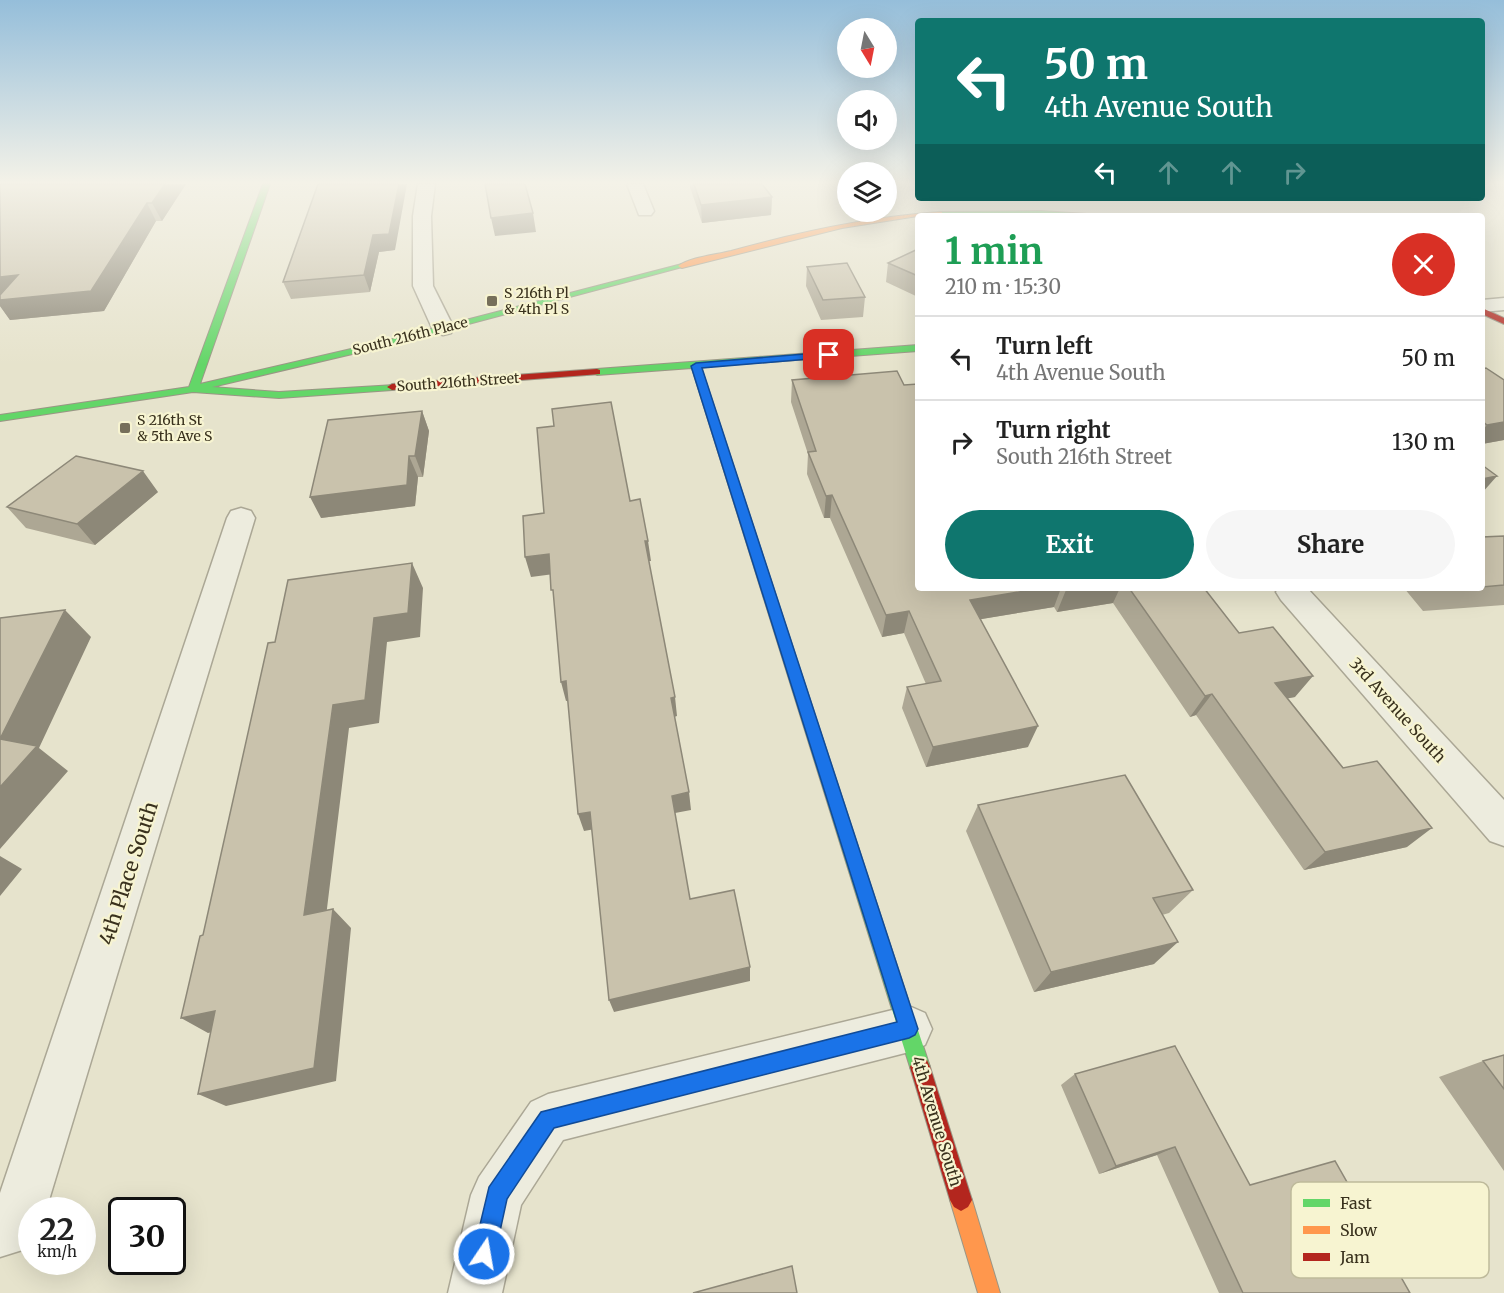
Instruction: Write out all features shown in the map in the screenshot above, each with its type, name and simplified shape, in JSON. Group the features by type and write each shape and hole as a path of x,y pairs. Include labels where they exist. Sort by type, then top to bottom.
{"street":[{"path":"193,389 245,244"},
{"path":"422,244 423,286 443,328"},
{"name":"South 216th Place","path":"193,389 443,328 764,244"},
{"path":"1485,306 1504,304"},
{"path":"1485,312 1504,321"},
{"name":"South 216th Street","path":"0,418 193,389 279,395 915,348"},
{"name":"4th Avenue South","path":"696,366 909,1029 989,1293"},
{"name":"4th Place South","path":"8,1229 241,518"},
{"name":"3rd Avenue South","path":"1292,592 1504,828"},
{"path":"475,1293 497,1195 548,1119 909,1029"}],"building":[{"path":"0,244 121,244 91,291 0,300 0,295 18,275 0,277"},
{"path":"296,244 371,244 364,275 283,282"},
{"path":"915,250 915,275 888,263"},
{"path":"847,263 865,297 823,300 807,267"},
{"path":"1485,368 1504,380 1504,422 1485,423"},
{"path":"897,371 904,385 915,384 915,591 1025,591 970,600 1038,726 933,747 907,687 941,681 909,611 886,615 832,495 826,496 808,452 816,451 792,380"},
{"path":"611,402 630,501 640,499 648,541 645,541 675,697 671,698 689,792 672,796 690,899 734,890 750,967 609,1000 590,812 578,814 566,681 561,682 549,554 525,557 523,516 544,513 537,428 554,426 552,409"},
{"path":"422,411 415,456 409,456 407,485 310,497 328,420"},
{"path":"76,456 143,471 77,524 7,507"},
{"path":"1485,467 1497,476 1485,478"},
{"path":"1504,536 1504,585 1485,587 1485,537"},
{"path":"412,563 408,613 374,618 365,700 333,705 304,915 333,909 314,1068 198,1094 215,1011 181,1018 200,936 203,935 268,643 275,642 288,580"},
{"path":"1131,591 1206,591 1239,633 1273,627 1313,676 1275,683 1343,768 1377,761 1432,828 1325,852 1212,694 1205,696"},
{"path":"65,610 0,739 0,618"},
{"path":"0,739 37,746 0,787"},
{"path":"1125,775 1193,890 1153,898 1178,942 1051,972 978,805"},
{"path":"1175,1046 1250,1185 1335,1161 1347,1182 1291,1182 1291,1278 1401,1278 1410,1293 1243,1293 1175,1147 1116,1166 1075,1074"},
{"path":"1504,1055 1504,1089 1483,1061"},
{"path":"792,1266 797,1293 693,1293"}],"traffic: fast":[{"path":"245,244 193,389 279,395 392,387"},
{"path":"0,418 193,389 379,345 682,266"},
{"path":"597,372 915,348"},
{"path":"696,366 920,1067"}],"traffic: slow":[{"path":"682,266 764,244"},
{"path":"961,1200 989,1293"}],"traffic: jam":[{"path":"1485,312 1504,321"},
{"path":"392,387 597,372"},
{"path":"920,1067 961,1200"}],"place":[{"name":"S 216th Pl & 4th Pl S","path":"492,301"},
{"name":"S 216th St & 5th Ave S","path":"125,428"}],"route":[{"path":"484,1254 497,1195 548,1119 909,1029 696,366 829,355"}]}
